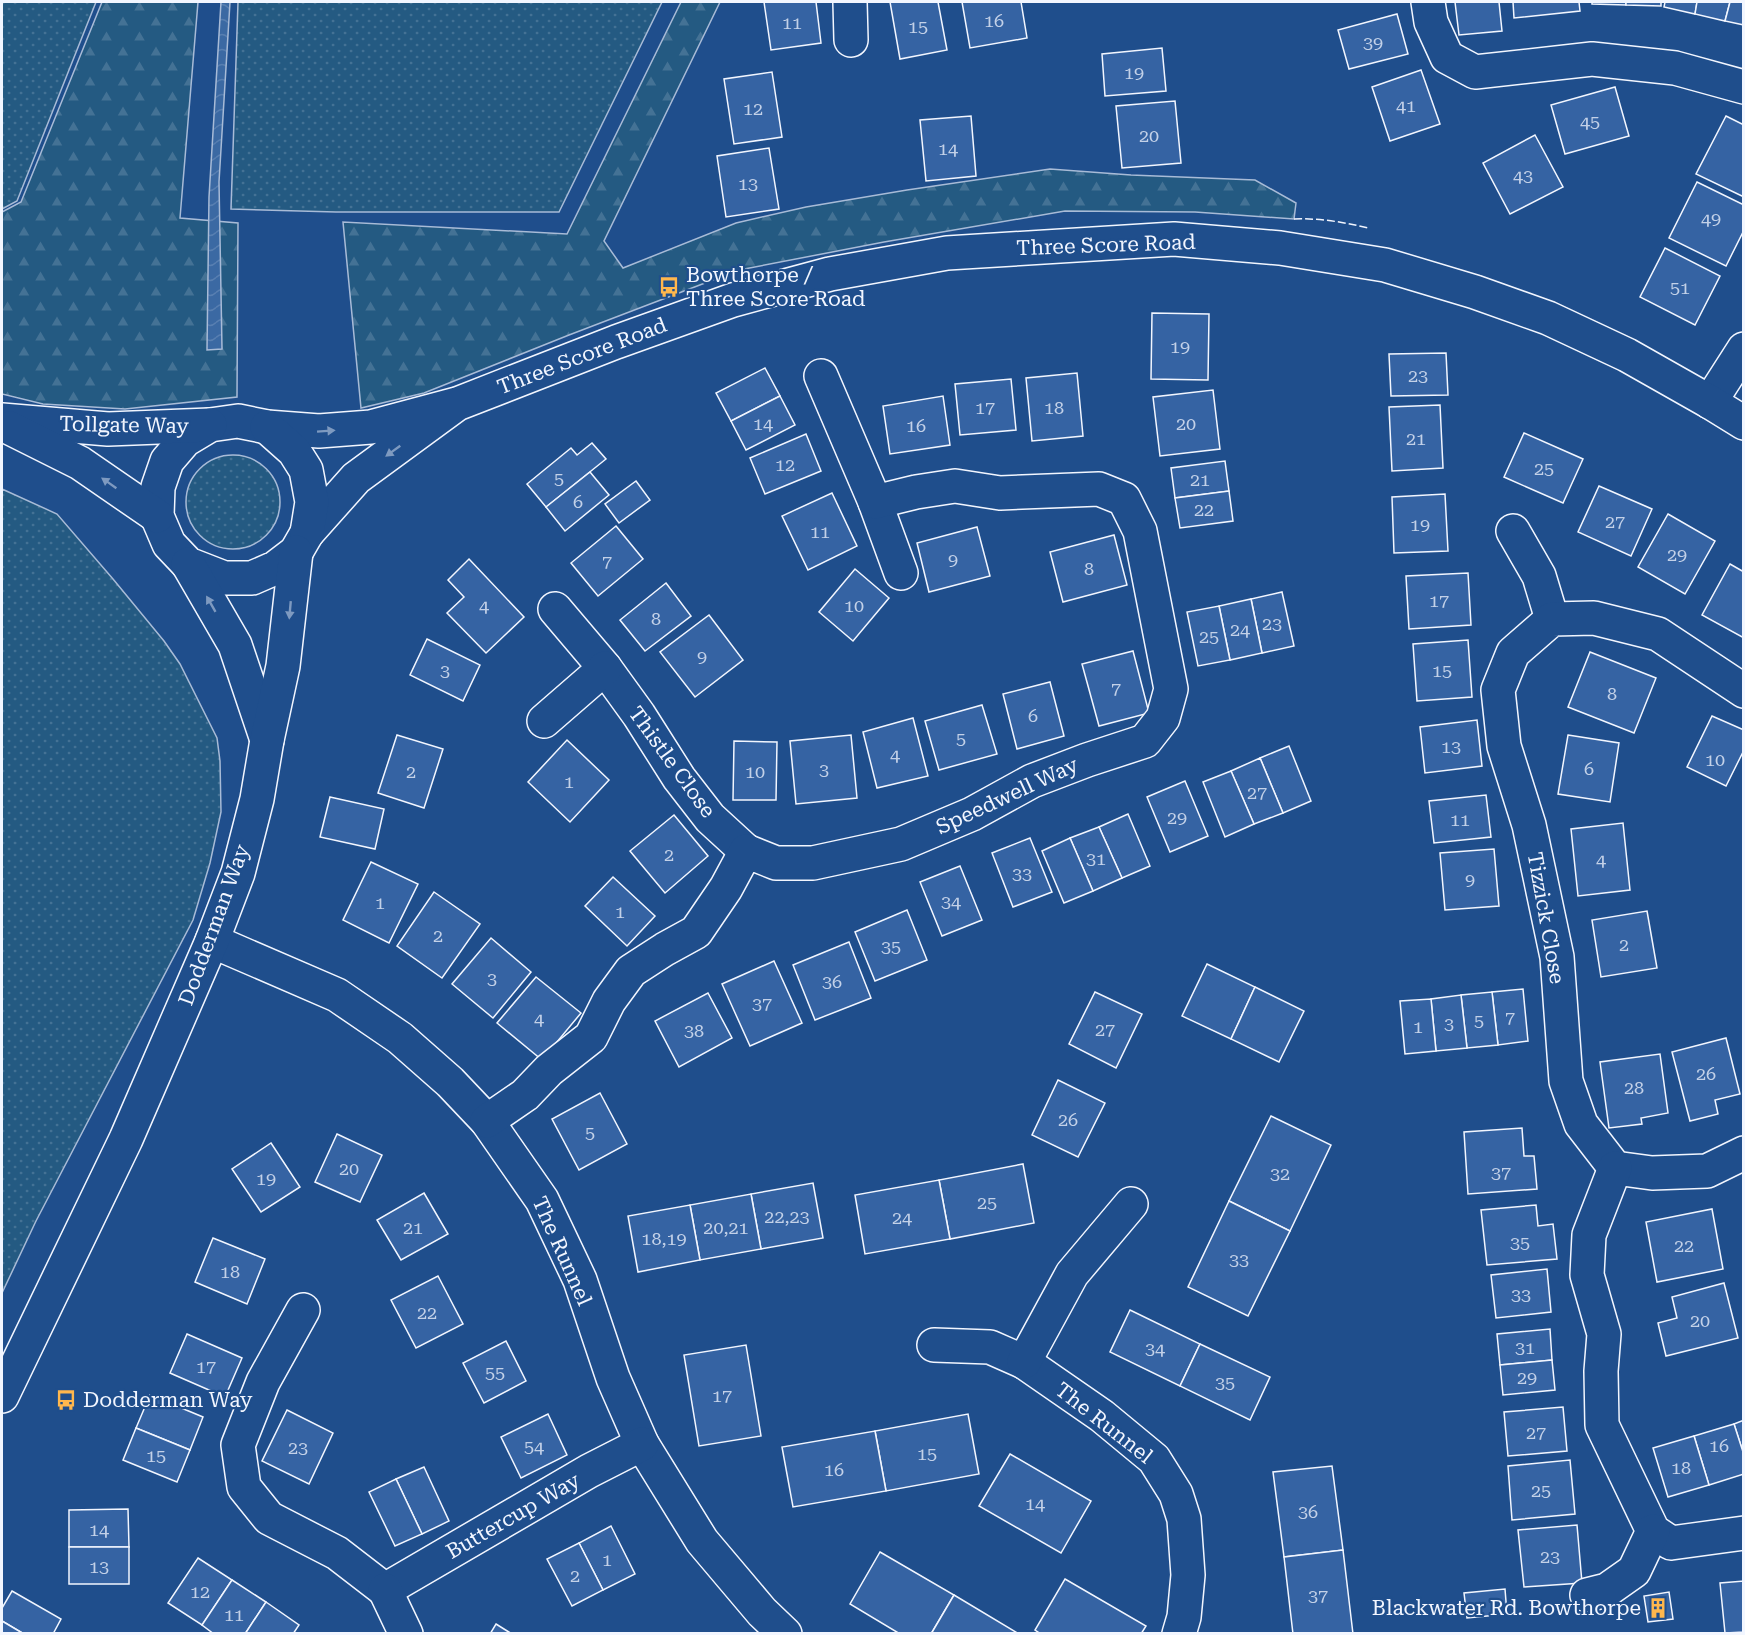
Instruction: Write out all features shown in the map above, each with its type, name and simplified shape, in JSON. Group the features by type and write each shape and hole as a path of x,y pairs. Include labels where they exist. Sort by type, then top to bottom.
{"street":[{"path":"850,2 851,40"},
{"path":"1428,2 1431,22 1447,57 1475,72 1592,59 1675,68 1743,87"},
{"name":"Three Score Road","path":"457,404 356,478 301,543 275,568 252,578 224,578 188,564 169,544 158,516 158,487 167,461 185,440 210,425 238,421 267,428 319,432 371,427 457,404 616,342 733,300 830,274 947,253 1174,238 1280,248 1385,265 1475,292 1548,318 1617,350 1743,423"},
{"path":"1710,402 1743,349"},
{"path":"821,376 875,502 901,573"},
{"name":"Tollgate Way","path":"2,422 108,429 210,425"},
{"name":"Tollgate Way","path":"2,422 80,463 158,516"},
{"name":"Three Score Road","path":"267,428 294,451 306,470 312,502 301,543"},
{"name":"Speedwell Way","path":"746,851 776,863 813,863 901,844 972,814 1032,781 1145,741 1163,718 1171,689 1140,531 1124,499 1099,489 1000,493 955,486 875,502"},
{"path":"1513,531 1539,576 1552,619 1594,618 1658,634 1743,692"},
{"name":"Dodderman Way","path":"2,1396 126,1139 212,940 238,873 257,799 283,666 301,543"},
{"name":"Dodderman Way","path":"188,564 235,645 267,740"},
{"name":"Thistle Close","path":"555,609 605,668 639,715 679,778 711,818 746,851"},
{"name":"Tizzick Close","path":"1552,619 1513,652 1498,690 1504,746 1529,825 1557,957 1566,1081 1581,1124 1615,1168"},
{"path":"544,721 605,668"},
{"path":"487,1121 525,1095 549,1070 591,1037 609,1001 631,971 664,949 696,932 726,888 746,851"},
{"name":"The Runnel","path":"212,940 337,995 400,1038 450,1082 487,1121 542,1200 580,1280 613,1378 642,1444 702,1541 762,1612 784,1634"},
{"path":"1743,1154 1707,1171 1652,1173 1615,1168 1589,1234 1587,1275 1604,1334 1601,1371 1602,1425 1653,1531 1671,1543 1743,1533"},
{"path":"1024,1362 1072,1274 1131,1204"},
{"path":"303,1310 263,1382 238,1444 244,1487 269,1518 337,1553 385,1590 406,1634"},
{"name":"The Runnel","path":"934,1345 990,1347 1024,1362 1102,1416 1154,1459 1176,1494 1184,1520 1188,1575 1184,1617 1179,1634"},
{"name":"Buttercup Way","path":"385,1590 579,1477 642,1444"},
{"path":"1587,1595 1607,1590 1634,1571 1653,1531"}],"green space":[{"path":"2,2 96,2 17,201 2,209"},
{"path":"102,2 198,2 180,218 238,223 237,397 125,409 43,404 2,394 2,212 21,202"},
{"path":"238,2 662,2 559,212 336,212 231,209"},
{"path":"681,2 720,2 604,241 623,268 736,223 806,207 1050,169 1255,180 1296,203 1294,219 1195,212 1065,211 739,270 424,393 361,408 343,222 567,234"},
{"path":"233,455 251,459 266,469 276,484 280,502 276,520 266,535 251,545 233,549 215,545 200,535 190,520 186,502 190,484 200,469 215,459"},
{"path":"2,489 57,514 164,641 180,664 217,738 221,812 210,863 193,920 36,1221 2,1293"}],"water":[{"path":"221,2 230,2 219,182 222,349 207,350 209,197"}],"building":[{"path":"764,2 816,2 821,43 771,50"},
{"path":"890,2 938,2 947,50 900,59"},
{"path":"962,2 1021,2 1027,38 970,48"},
{"path":"1455,2 1499,2 1502,31 1459,35"},
{"path":"1513,2 1579,2 1580,11 1514,18"},
{"path":"1592,2 1626,2 1626,5 1592,4"},
{"path":"1626,2 1661,2 1661,6 1626,5"},
{"path":"1665,2 1697,2 1695,14 1664,7"},
{"path":"1697,2 1730,2 1725,21 1695,14"},
{"path":"1730,2 1744,2 1744,25 1725,21"},
{"path":"1397,14 1408,54 1349,69 1338,30"},
{"path":"1162,48 1166,91 1105,96 1102,54"},
{"path":"1421,70 1440,124 1390,141 1372,87"},
{"path":"772,72 782,137 734,144 724,79"},
{"path":"1615,87 1629,136 1565,154 1551,105"},
{"path":"1175,101 1181,163 1122,168 1116,106"},
{"path":"971,116 976,176 926,181 920,120"},
{"path":"1726,116 1744,125 1744,197 1696,174"},
{"path":"1535,135 1563,187 1510,214 1483,163"},
{"path":"769,148 779,209 726,217 717,156"},
{"path":"1697,182 1744,205 1744,230 1726,266 1669,238"},
{"path":"1665,248 1720,276 1695,325 1640,297"},
{"path":"1152,313 1209,314 1208,380 1151,379"},
{"path":"1446,353 1448,395 1391,396 1389,354"},
{"path":"765,368 780,396 731,421 716,393"},
{"path":"1077,373 1083,436 1032,441 1026,378"},
{"path":"1011,379 1016,430 960,435 955,384"},
{"path":"1213,390 1220,449 1160,456 1153,397"},
{"path":"780,396 795,425 746,450 731,421"},
{"path":"943,396 950,445 890,454 883,406"},
{"path":"1440,405 1443,468 1392,471 1389,407"},
{"path":"1524,433 1583,459 1563,503 1504,477"},
{"path":"806,434 821,471 765,494 750,458"},
{"path":"592,443 606,459 546,507 527,484 571,448 577,455"},
{"path":"1225,461 1229,491 1175,498 1171,468"},
{"path":"590,472 609,495 565,531 546,507"},
{"path":"636,481 650,500 619,523 605,504"},
{"path":"1599,486 1652,509 1631,556 1578,532"},
{"path":"1229,491 1233,521 1180,528 1175,498"},
{"path":"832,493 857,546 808,570 782,516"},
{"path":"1445,494 1448,551 1394,553 1392,497"},
{"path":"1668,514 1715,541 1685,594 1638,567"},
{"path":"616,526 643,559 598,596 571,563"},
{"path":"977,527 990,576 929,592 917,543"},
{"path":"1114,535 1127,585 1063,602 1050,552"},
{"path":"469,559 524,617 486,653 447,613 464,597 448,580"},
{"path":"1730,564 1744,572 1744,638 1702,615"},
{"path":"855,569 889,598 853,641 819,612"},
{"path":"1468,573 1471,625 1409,629 1406,576"},
{"path":"666,583 691,616 645,651 620,620"},
{"path":"1282,592 1294,646 1262,653 1251,599"},
{"path":"1251,599 1262,653 1230,660 1219,606"},
{"path":"1219,606 1230,660 1198,666 1187,612"},
{"path":"709,615 743,660 695,697 660,652"},
{"path":"427,639 480,665 463,701 410,675"},
{"path":"1468,640 1472,697 1417,701 1413,644"},
{"path":"1133,651 1149,713 1099,726 1082,664"},
{"path":"1590,652 1656,678 1634,733 1568,707"},
{"path":"1050,682 1064,736 1017,749 1003,694"},
{"path":"982,705 997,754 939,770 925,721"},
{"path":"1712,716 1744,730 1744,750 1726,786 1687,767"},
{"path":"913,718 928,776 877,788 863,732"},
{"path":"1477,720 1482,766 1425,773 1420,727"},
{"path":"397,735 443,749 424,808 378,793"},
{"path":"851,735 857,798 796,804 790,741"},
{"path":"1568,735 1619,743 1610,802 1558,794"},
{"path":"567,740 609,780 570,822 528,782"},
{"path":"734,741 777,742 776,800 733,800"},
{"path":"1289,746 1311,801 1283,813 1260,758"},
{"path":"1260,758 1283,813 1254,824 1231,771"},
{"path":"1231,771 1254,824 1225,837 1203,782"},
{"path":"1185,781 1208,836 1170,852 1147,797"},
{"path":"1486,795 1491,837 1434,843 1429,801"},
{"path":"330,797 384,809 375,849 320,837"},
{"path":"1128,814 1150,866 1122,878 1099,827"},
{"path":"674,815 708,856 665,893 630,851"},
{"path":"1623,823 1630,890 1578,896 1571,829"},
{"path":"1099,827 1122,878 1093,891 1070,838"},
{"path":"1030,838 1052,892 1013,907 992,853"},
{"path":"1070,838 1093,891 1064,903 1042,851"},
{"path":"1494,849 1499,906 1445,910 1440,853"},
{"path":"371,862 418,884 389,943 343,920"},
{"path":"960,866 982,920 942,936 920,882"},
{"path":"613,877 655,916 627,946 585,906"},
{"path":"434,892 480,924 442,978 397,946"},
{"path":"907,910 927,960 875,981 855,932"},
{"path":"1647,911 1657,968 1601,977 1592,920"},
{"path":"491,938 531,972 493,1018 452,984"},
{"path":"849,942 871,998 815,1020 793,965"},
{"path":"774,961 802,1023 750,1046 722,984"},
{"path":"1207,964 1255,987 1231,1039 1182,1016"},
{"path":"536,977 581,1013 542,1060 497,1023"},
{"path":"1255,987 1304,1011 1279,1062 1231,1039"},
{"path":"1523,989 1528,1041 1498,1045 1492,992"},
{"path":"1095,992 1142,1014 1116,1068 1069,1044"},
{"path":"1492,992 1498,1045 1467,1048 1461,995"},
{"path":"708,993 732,1038 679,1067 655,1021"},
{"path":"1461,995 1467,1048 1436,1051 1431,999"},
{"path":"1431,999 1436,1051 1405,1054 1400,1001"},
{"path":"1726,1038 1740,1094 1715,1100 1718,1114 1690,1121 1672,1052"},
{"path":"1660,1054 1668,1113 1641,1118 1642,1124 1609,1128 1600,1062"},
{"path":"1058,1080 1105,1103 1078,1157 1032,1135"},
{"path":"600,1093 627,1144 579,1170 552,1119"},
{"path":"1271,1116 1331,1145 1290,1231 1229,1201"},
{"path":"1522,1128 1524,1156 1534,1156 1537,1189 1468,1194 1464,1132"},
{"path":"337,1134 382,1155 360,1202 315,1182"},
{"path":"271,1143 300,1187 261,1212 232,1169"},
{"path":"1023,1164 1034,1223 950,1239 939,1180"},
{"path":"939,1180 950,1239 865,1254 855,1195"},
{"path":"813,1183 823,1238 761,1249 751,1194"},
{"path":"424,1193 448,1234 401,1260 377,1220"},
{"path":"751,1194 761,1249 700,1260 690,1205"},
{"path":"1229,1201 1290,1231 1248,1316 1188,1287"},
{"path":"690,1205 700,1260 638,1272 628,1216"},
{"path":"1536,1205 1538,1226 1553,1224 1557,1259 1487,1265 1481,1210"},
{"path":"1712,1209 1723,1269 1657,1282 1646,1222"},
{"path":"213,1238 265,1259 247,1304 195,1282"},
{"path":"1547,1269 1551,1312 1496,1318 1491,1275"},
{"path":"438,1276 463,1324 416,1348 391,1300"},
{"path":"1724,1283 1738,1338 1666,1356 1658,1323 1677,1318 1672,1297"},
{"path":"1130,1310 1200,1344 1180,1386 1110,1352"},
{"path":"1550,1329 1552,1360 1500,1365 1497,1334"},
{"path":"187,1334 242,1358 225,1397 170,1373"},
{"path":"506,1341 526,1381 484,1403 463,1363"},
{"path":"1200,1344 1270,1377 1250,1420 1180,1386"},
{"path":"746,1345 761,1436 699,1446 684,1355"},
{"path":"1552,1360 1555,1390 1503,1395 1500,1365"},
{"path":"150,1395 203,1417 190,1450 136,1428"},
{"path":"1563,1407 1567,1451 1508,1456 1504,1412"},
{"path":"287,1410 333,1433 309,1484 262,1461"},
{"path":"548,1414 567,1455 521,1478 501,1437"},
{"path":"968,1414 979,1474 886,1491 875,1431"},
{"path":"1744,1420 1744,1455 1734,1424"},
{"path":"1734,1424 1744,1455 1744,1474 1709,1485 1694,1436"},
{"path":"136,1428 190,1450 177,1482 123,1460"},
{"path":"875,1431 886,1491 793,1507 782,1447"},
{"path":"1694,1436 1709,1485 1668,1497 1653,1448"},
{"path":"1010,1454 1091,1501 1061,1553 979,1506"},
{"path":"1570,1460 1575,1514 1512,1520 1508,1466"},
{"path":"1332,1466 1343,1550 1284,1557 1273,1472"},
{"path":"424,1467 449,1521 422,1534 396,1479"},
{"path":"396,1479 422,1534 395,1546 369,1492"},
{"path":"128,1509 129,1547 69,1547 69,1510"},
{"path":"1577,1525 1582,1583 1524,1587 1518,1530"},
{"path":"611,1526 635,1574 603,1590 579,1543"},
{"path":"579,1543 603,1590 572,1606 547,1559"},
{"path":"69,1547 129,1547 129,1584 69,1584"},
{"path":"1343,1550 1353,1634 1293,1634 1284,1557"},
{"path":"880,1552 954,1595 931,1634 900,1634 850,1604"},
{"path":"198,1558 232,1580 202,1625 168,1603"},
{"path":"1065,1579 1146,1626 1141,1634 1041,1634 1035,1630"},
{"path":"232,1580 266,1602 245,1634 214,1634 202,1625"},
{"path":"1744,1581 1744,1632 1725,1633 1720,1583"},
{"path":"1505,1589 1507,1614 1467,1618 1464,1593"},
{"path":"12,1591 61,1619 53,1634 24,1634 2,1621 2,1608"},
{"name":"Blackwater Rd. Bowthorpe","path":"1669,1592 1673,1619 1648,1622 1644,1596"},
{"path":"954,1595 1019,1634 931,1634"},
{"path":"266,1602 299,1625 293,1634 245,1634"},
{"path":"2,1621 24,1634 2,1634"},
{"path":"496,1624 512,1634 490,1634"}],"fence":[{"path":"1294,219 1331,221 1368,228"}],"place":[{"name":"Bowthorpe / Three Score Road","path":"669,287"},
{"name":"Dodderman Way","path":"66,1400"},
{"name":"Blackwater Rd. Bowthorpe","path":"1658,1608"}]}
